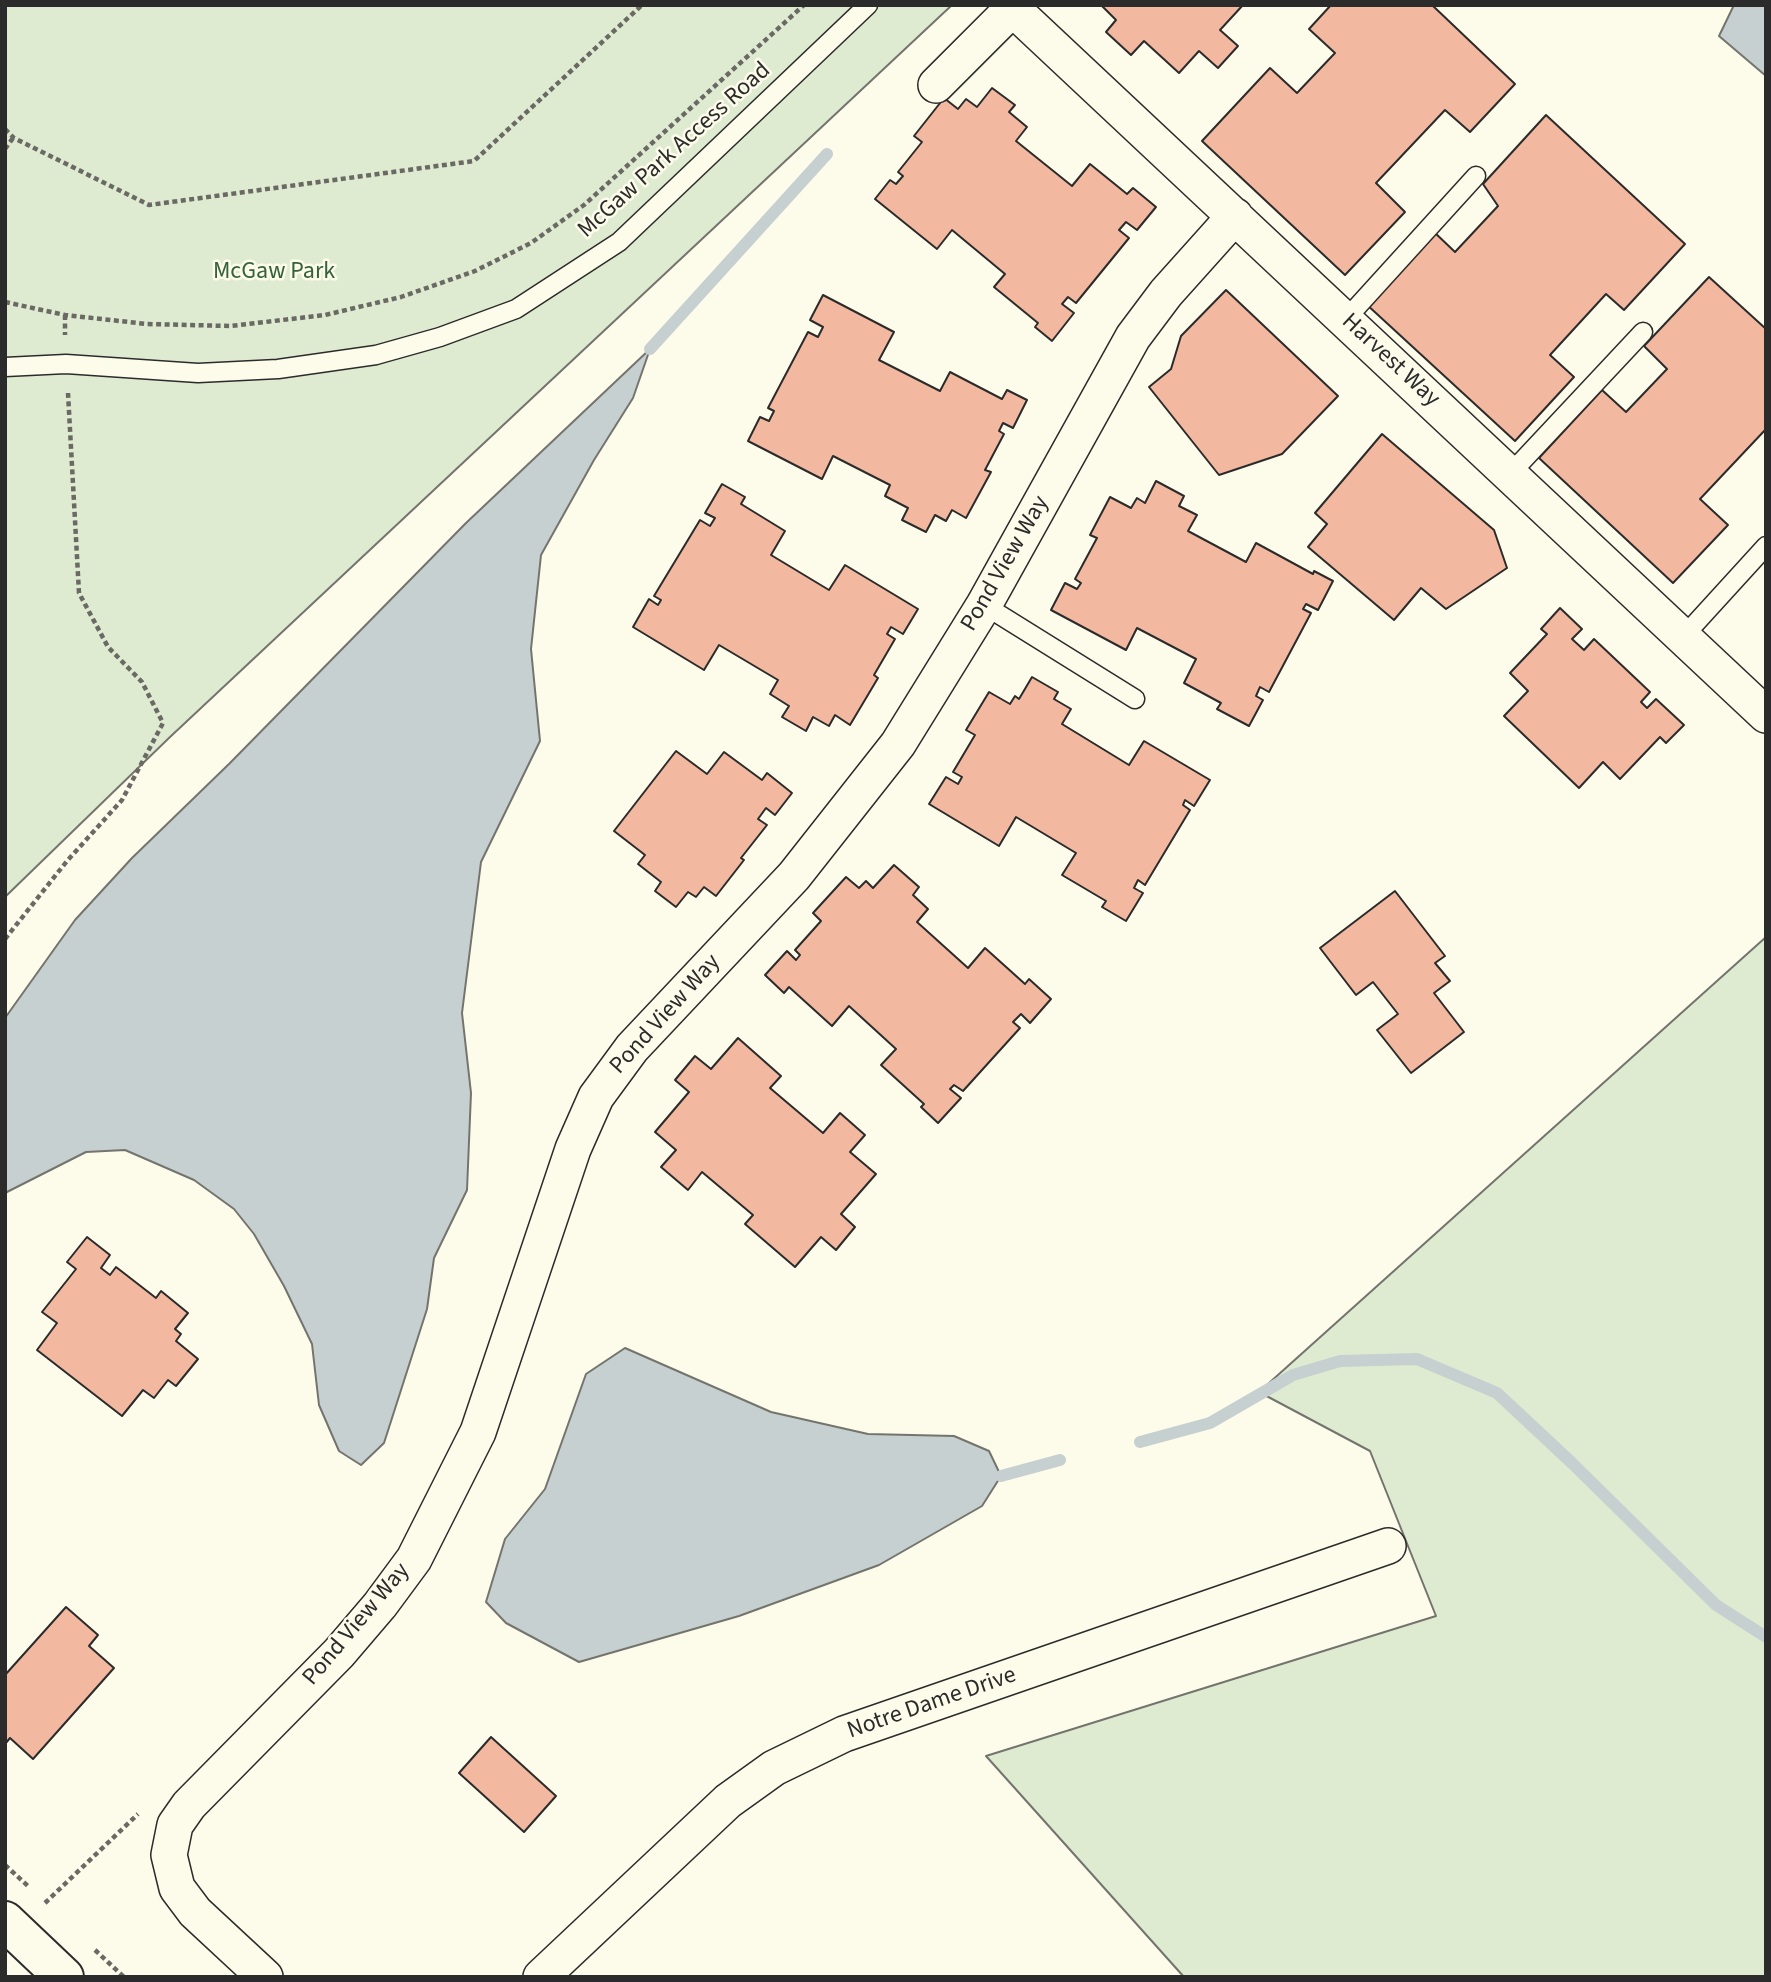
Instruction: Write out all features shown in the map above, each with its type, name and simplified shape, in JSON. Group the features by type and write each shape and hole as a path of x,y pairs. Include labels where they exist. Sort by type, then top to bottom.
{"main road":[{"path":"5,1921 64,1977"}],"street":[{"name":"Harvest Way","path":"936,85 1015,7 1766,715"},
{"name":"Pond View Way","path":"265,1977 195,1912 177,1888 169,1855 175,1825 189,1805 339,1653 380,1605 414,1559 478,1432 573,1149 596,1097 632,1048 794,876 890,754 984,605 1133,337 1166,293 1235,216"},
{"name":"Notre Dame Drive","path":"541,1977 728,1801 775,1768 844,1734 1388,1546"}],"lane":[{"name":"McGaw Park Access Road","path":"5,368 66,364 198,373 278,369 376,355 440,337 516,309 619,242 868,5"},
{"path":"1346,319 1476,176"},
{"path":"1510,474 1643,332"},
{"path":"1683,636 1766,546"},
{"path":"984,605 1135,699"}],"path":[{"path":"5,129 13,138 149,205 474,162 642,5"},
{"path":"5,302 65,315 147,324 244,324 325,315 401,297 475,271 531,243 584,205 804,5"},
{"path":"5,149 13,138"},
{"path":"5,939 122,800 163,723 142,682 108,647 79,593 65,315"}],"green space":[{"name":"McGaw Park","path":"5,5 952,5 170,737 5,897"},
{"path":"1766,937 1766,1977 1184,1977 986,1756 1436,1616 1370,1451 1259,1392"}],"shaded area":[{"path":"1734,5 1766,5 1766,76 1719,36"},
{"path":"650,349 633,398 594,460 541,555 531,649 540,741 481,862 462,1013 471,1093 467,1190 434,1258 427,1309 384,1443 361,1465 339,1451 319,1405 312,1344 284,1286 254,1234 234,1209 194,1180 125,1150 86,1152 5,1193 5,1018 75,920 132,858 229,764 466,523"},
{"path":"625,1348 771,1412 868,1434 954,1436 989,1451 1001,1476 982,1506 879,1565 739,1616 579,1662 506,1623 486,1602 505,1539 545,1489 586,1374"}],"building":[{"path":"1101,5 1243,5 1220,30 1238,46 1218,68 1199,51 1179,73 1144,41 1131,55 1106,32 1116,20"},
{"path":"1331,5 1432,5 1515,84 1470,132 1445,110 1376,183 1405,212 1345,275 1202,141 1270,68 1297,93 1335,53 1309,29"},
{"path":"992,88 1015,105 1009,112 1027,127 1016,141 1072,186 1090,164 1127,194 1133,188 1156,207 1137,230 1126,222 1119,230 1129,238 1076,303 1068,297 1062,304 1074,313 1052,341 1035,327 1038,323 994,287 1005,274 952,230 937,249 875,199 890,180 896,184 903,176 898,172 922,142 914,136 944,98 958,109 966,99 977,107"},
{"path":"1546,115 1685,244 1624,310 1606,294 1550,355 1574,377 1515,441 1365,303 1432,230 1455,252 1498,206 1483,184"},
{"path":"1709,277 1766,329 1766,429 1700,499 1728,525 1673,583 1539,458 1602,390 1626,412 1667,369 1644,346"},
{"path":"1226,290 1338,396 1282,454 1219,475 1149,387 1171,369 1181,336"},
{"path":"823,295 894,332 879,360 940,391 950,372 1002,399 1007,390 1027,400 1013,428 1003,423 999,431 1004,434 985,470 991,472 966,518 952,510 946,521 935,515 926,532 902,520 908,508 885,496 890,485 833,456 822,479 748,441 760,417 769,421 774,411 768,408 808,332 818,337 823,327 810,320"},
{"path":"1382,434 1494,530 1507,568 1446,609 1421,588 1394,620 1308,547 1327,524 1315,513"},
{"path":"1156,481 1184,496 1179,506 1197,515 1188,531 1246,562 1256,543 1313,574 1314,571 1333,581 1318,610 1306,604 1303,609 1311,613 1269,692 1260,687 1256,696 1263,700 1249,726 1217,709 1221,703 1184,683 1196,659 1137,628 1126,650 1051,610 1065,583 1077,589 1081,583 1075,579 1097,538 1090,535 1110,497 1131,508 1137,498 1145,503"},
{"path":"722,484 745,497 741,504 785,531 771,555 829,590 845,565 918,609 903,634 891,627 887,634 895,639 874,675 878,678 850,725 835,715 829,726 813,717 806,731 782,717 789,706 770,694 778,680 719,645 704,670 633,627 649,599 658,605 661,600 654,596 700,520 710,526 715,518 705,513"},
{"path":"1560,608 1582,629 1572,639 1584,650 1594,639 1650,692 1641,702 1647,708 1656,699 1684,725 1666,743 1660,737 1620,779 1603,762 1579,788 1504,716 1528,691 1510,673 1547,634 1541,629"},
{"path":"1032,677 1058,692 1054,699 1071,709 1062,724 1129,765 1144,741 1210,780 1194,806 1185,800 1183,805 1190,810 1145,885 1138,880 1134,888 1143,893 1126,921 1102,907 1106,901 1062,875 1076,853 1016,817 999,846 929,804 946,777 958,784 962,777 953,772 975,735 966,730 989,692 1010,704 1015,696 1019,699"},
{"path":"676,751 707,774 724,752 762,780 767,773 792,793 775,815 766,808 758,819 767,825 716,896 704,887 696,897 688,892 676,907 655,891 661,882 638,864 645,855 614,831"},
{"path":"894,865 919,887 913,895 928,909 917,922 968,968 985,948 1025,984 1029,979 1051,999 1030,1023 1021,1014 1013,1022 1020,1028 963,1091 954,1085 950,1089 961,1098 938,1123 921,1107 924,1104 881,1065 896,1049 849,1006 832,1026 789,987 784,993 765,975 787,951 796,960 800,955 795,950 821,921 813,913 846,877 859,888 866,881 873,888"},
{"path":"1395,891 1445,956 1435,963 1450,981 1434,993 1464,1032 1411,1073 1377,1030 1398,1014 1373,982 1356,995 1320,948"},
{"path":"738,1038 781,1076 770,1088 823,1133 840,1113 865,1135 850,1152 876,1174 841,1214 855,1227 836,1250 821,1237 795,1267 745,1224 753,1215 702,1172 688,1190 661,1167 676,1150 655,1132 689,1092 675,1080 695,1056 711,1069"},
{"path":"87,1237 110,1255 101,1268 110,1275 116,1267 156,1298 161,1291 188,1313 175,1329 181,1334 176,1341 198,1359 176,1386 168,1380 154,1398 143,1390 122,1416 37,1350 57,1323 42,1312 76,1269 67,1262"},
{"path":"66,1607 98,1635 89,1646 114,1668 33,1759 10,1738 5,1744 5,1675"},
{"path":"491,1737 556,1796 524,1832 459,1773"}],"waterway":[{"path":"650,349 827,154"},
{"path":"1140,1442 1210,1423 1293,1375 1340,1361 1417,1359 1497,1393 1716,1605 1766,1637"},
{"path":"1001,1476 1060,1460"}]}
